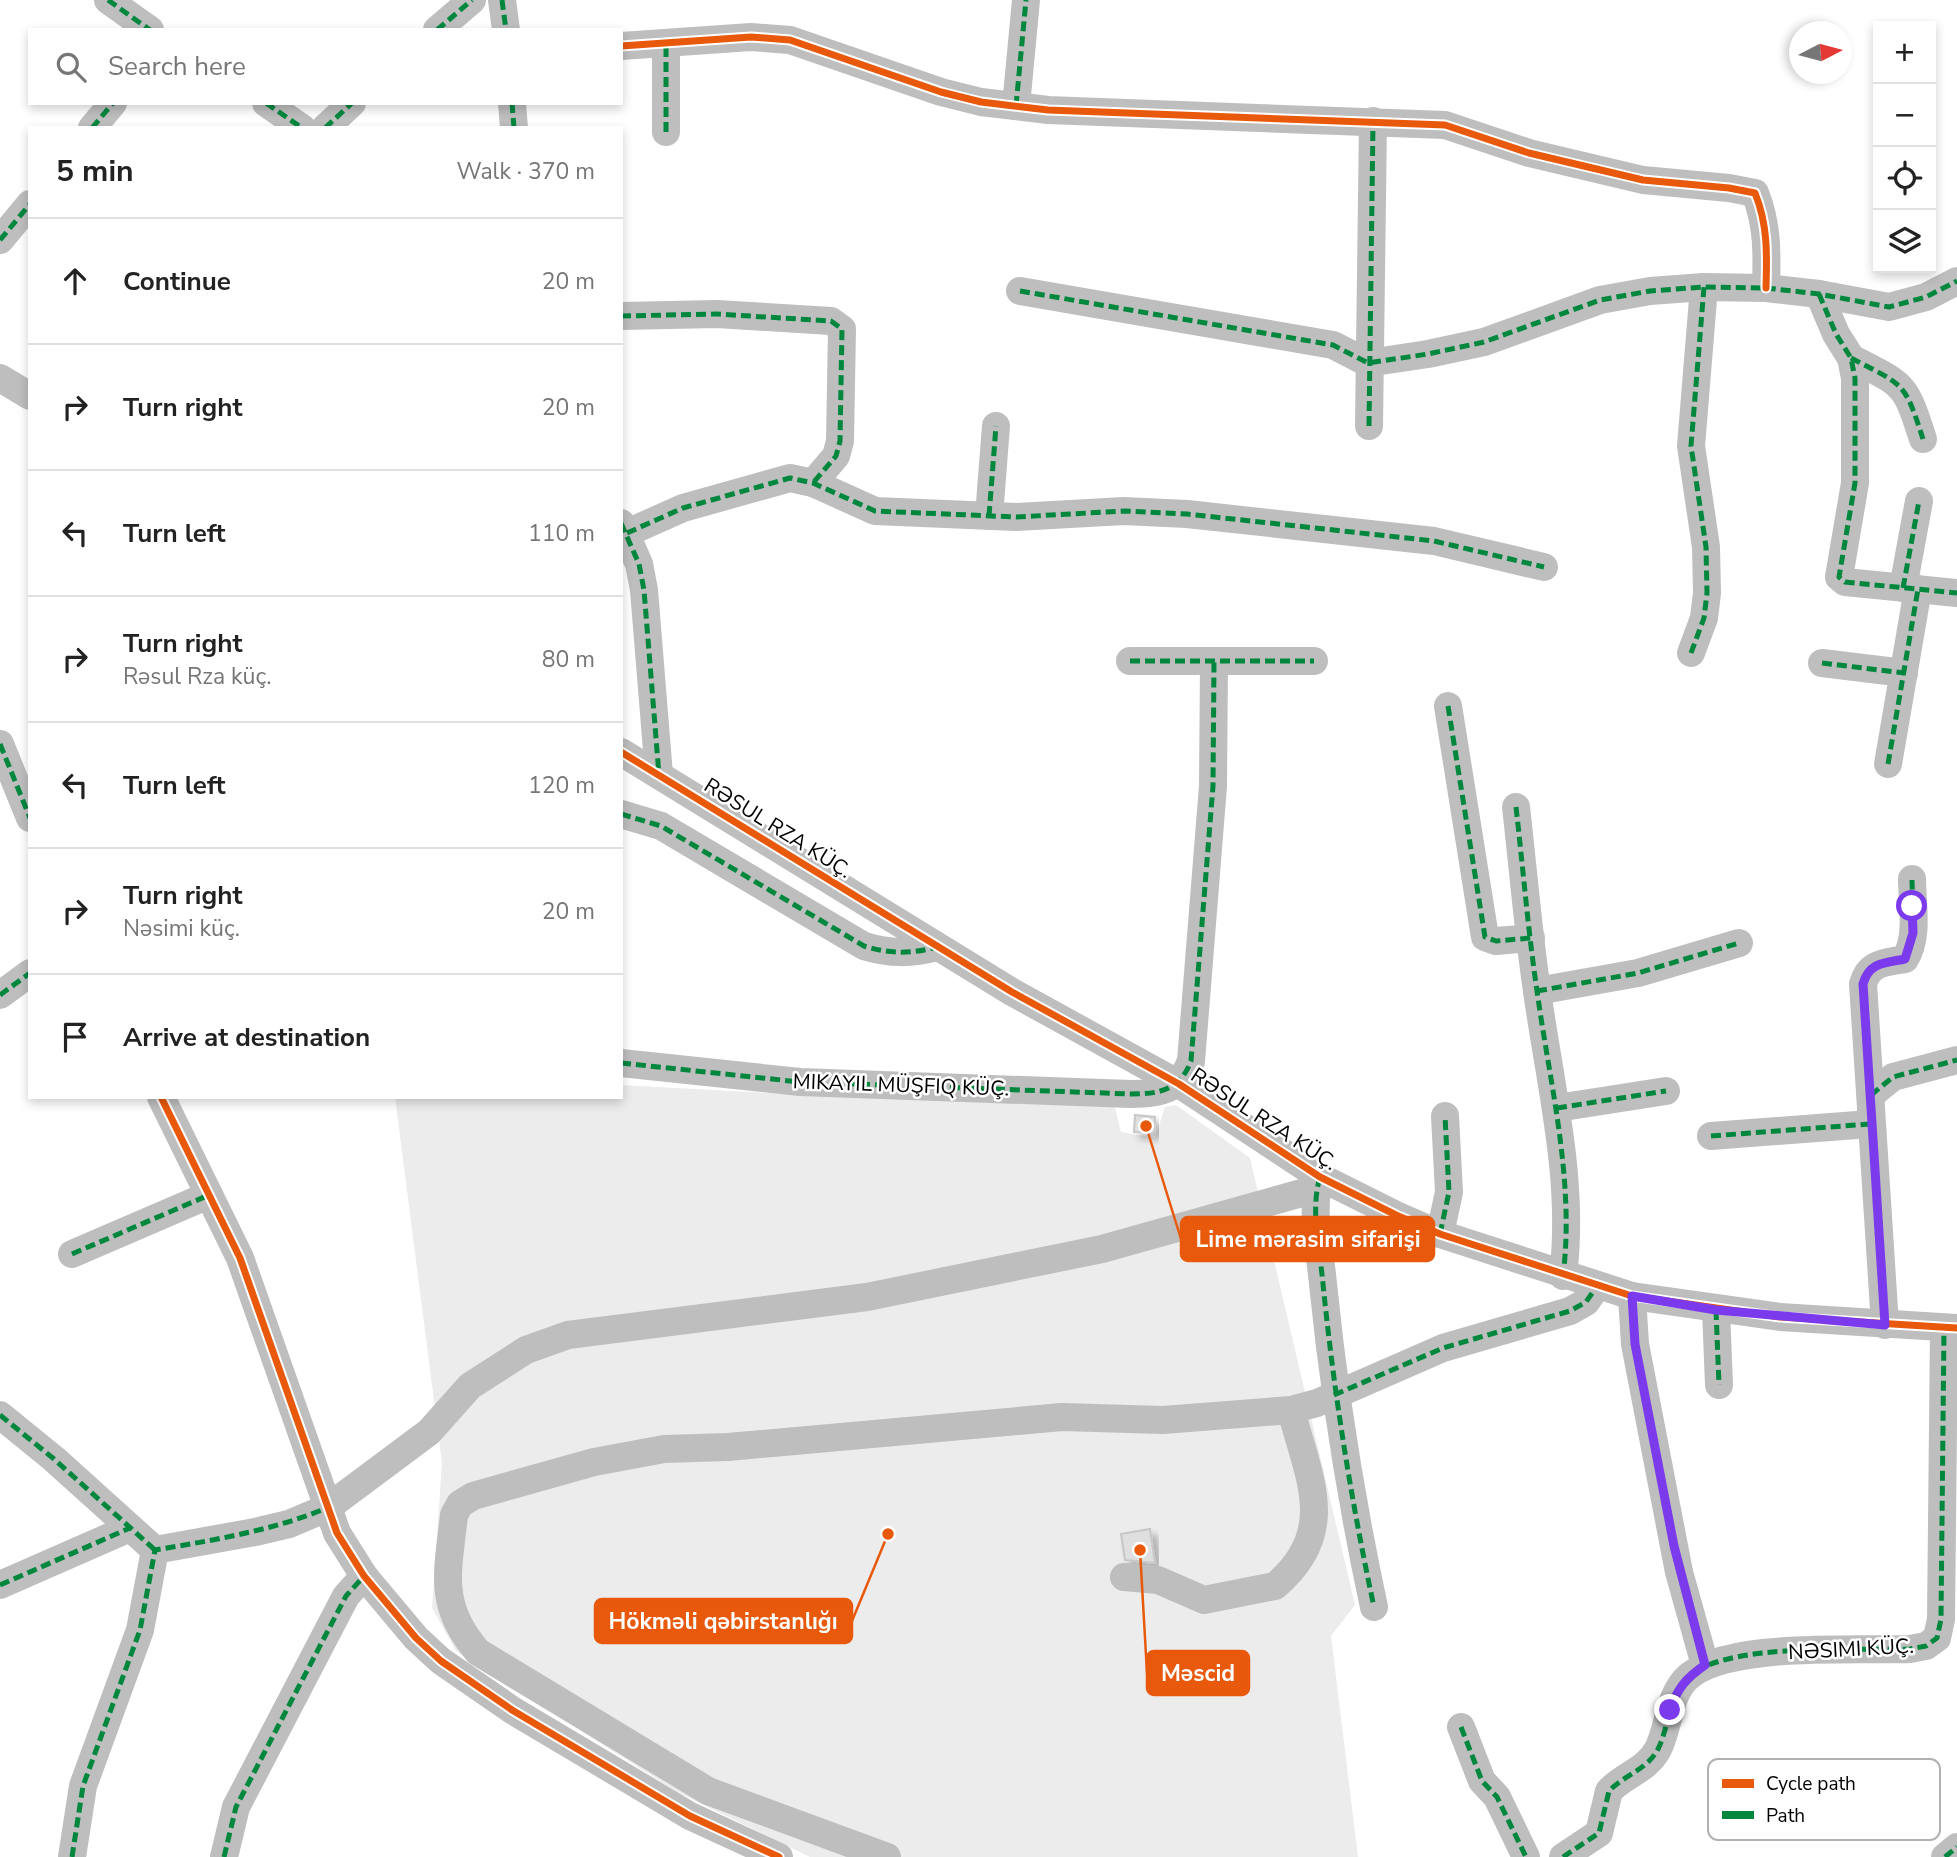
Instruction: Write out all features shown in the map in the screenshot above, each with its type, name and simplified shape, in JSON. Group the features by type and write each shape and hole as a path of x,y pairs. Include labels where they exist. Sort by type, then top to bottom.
{"street":[{"path":"108,0 147,28"},
{"path":"439,28 472,0"},
{"path":"502,0 506,28"},
{"path":"1016,106 1026,0"},
{"path":"623,46 751,37 790,40 941,92 981,102 1048,110 1445,125 1529,153 1643,180 1729,187 1755,193 1763,214 1767,237 1766,288"},
{"path":"666,44 666,132"},
{"path":"94,126 111,105"},
{"path":"269,105 299,126"},
{"path":"327,126 350,105"},
{"path":"512,105 514,126"},
{"path":"1369,426 1373,121"},
{"path":"0,240 28,206"},
{"path":"1020,291 1333,345 1368,363 1484,342 1600,300 1650,291 1704,287 1766,288 1819,294 1889,307 1926,297 1957,281"},
{"path":"1691,653 1703,618 1707,593 1706,547 1691,446 1704,287"},
{"path":"1819,294 1836,334 1851,358 1857,430 1855,483 1839,577 1845,582 1957,593"},
{"path":"623,316 717,313 831,321 842,329 839,441 836,456 813,483"},
{"path":"1851,358 1901,384 1909,397 1923,439"},
{"path":"0,379 28,395"},
{"path":"989,516 996,426"},
{"path":"659,775 644,590 639,564 624,528 772,481 790,478 813,483 875,512 989,516 1124,511 1187,514 1434,541 1544,567"},
{"path":"1888,764 1904,673 1919,501"},
{"path":"1130,661 1314,661"},
{"path":"623,1063 827,1083 1131,1094 1169,1090 1179,1084 1191,1061 1213,786 1214,662"},
{"path":"1822,663 1904,673"},
{"path":"1448,706 1485,937 1496,941 1531,938"},
{"path":"0,744 28,813"},
{"name":"RƏSUL RZA KÜÇ.","path":"623,753 1012,992 1179,1084 1318,1183 1440,1234 1563,1276 1632,1296 1716,1310 1951,1328"},
{"path":"1516,807 1537,991 1557,1108 1569,1231 1563,1276"},
{"path":"623,815 661,826 864,946 886,953 917,952 937,947"},
{"path":"1885,1325 1863,984 1866,972 1875,965 1905,959 1910,951 1913,933 1912,879"},
{"path":"1537,991 1638,973 1739,943"},
{"path":"0,995 28,974"},
{"path":"1871,1094 1894,1077 1957,1060"},
{"path":"1557,1108 1666,1091"},
{"path":"162,1099 240,1258 327,1508 346,1551 364,1576 416,1638 441,1661 512,1710 690,1816 779,1857"},
{"path":"1440,1234 1449,1192 1445,1116"},
{"path":"1711,1136 1870,1124"},
{"path":"155,1550 289,1524 327,1508 429,1432 470,1386 544,1341 658,1322 867,1297 1102,1249 1318,1183 1335,1395 1351,1502 1374,1607"},
{"path":"72,1254 209,1195"},
{"path":"887,1857 708,1791 478,1652 453,1617 448,1591 454,1515 460,1504 473,1496 594,1462 664,1449 728,1447 1062,1417 1163,1420 1291,1410 1335,1395 1443,1348 1570,1311 1586,1302 1597,1286"},
{"path":"1632,1296 1635,1344 1679,1572 1705,1665"},
{"path":"1716,1310 1719,1385"},
{"name":"NƏSIMI KÜÇ.","path":"1563,1857 1599,1833 1609,1791 1648,1762 1658,1749 1676,1691 1687,1678 1705,1665 1748,1653 1910,1649 1926,1646 1937,1638 1941,1619 1951,1328"},
{"path":"1124,1577 1158,1580 1204,1600 1275,1586 1283,1579 1312,1538 1316,1521 1314,1498 1291,1410"},
{"path":"0,1415 155,1550"},
{"path":"0,1585 130,1528"},
{"path":"72,1857 83,1786 140,1630 155,1550"},
{"path":"224,1857 236,1807 346,1596 364,1576"},
{"path":"1461,1727 1482,1781 1501,1804 1526,1857"},
{"path":"1945,1857 1957,1847"}],"shaded area":[{"path":"623,1085 768,1093 1114,1104 1121,1132 1155,1138 1165,1107 1176,1105 1250,1158 1355,1605 1331,1636 1358,1857 810,1857 677,1792 456,1651 432,1608 442,1463 395,1099 623,1099"}],"building":[{"path":"1135,1115 1155,1117 1154,1133 1134,1132"},
{"path":"1150,1529 1155,1563 1125,1560 1121,1534"}],"marked path":[{"path":"108,0 147,28"},
{"path":"439,28 472,0"},
{"path":"502,0 506,28"},
{"path":"1016,106 1026,0"},
{"path":"666,44 666,132"},
{"path":"94,126 111,105"},
{"path":"269,105 299,126"},
{"path":"327,126 350,105"},
{"path":"512,105 514,126"},
{"path":"1369,426 1373,121"},
{"path":"0,240 28,206"},
{"path":"1020,291 1333,345 1368,363 1484,342 1600,300 1650,291 1704,287 1766,288 1819,294 1889,307 1926,297 1957,281"},
{"path":"1691,653 1704,618 1707,593 1706,547 1691,446 1704,287"},
{"path":"1819,294 1836,334 1851,358 1855,378 1855,483 1839,577 1845,582 1957,593"},
{"path":"623,316 717,314 831,321 842,329 840,441 836,456 813,483"},
{"path":"1851,358 1900,387 1911,405 1923,439"},
{"path":"989,516 996,426"},
{"path":"627,533 683,508 790,478 813,483 875,511 1016,517 1124,511 1187,514 1434,541 1544,567"},
{"path":"1903,588 1919,501"},
{"path":"623,528 639,564 644,590 659,775"},
{"path":"1888,764 1918,589"},
{"path":"1130,661 1314,661"},
{"path":"623,1063 800,1082 1131,1094 1160,1091 1175,1084 1191,1061 1213,786 1214,662"},
{"path":"1822,663 1904,673"},
{"path":"1448,706 1485,937 1496,941 1531,938"},
{"path":"0,744 28,813"},
{"path":"1516,807 1534,968 1563,1169 1566,1205 1563,1276"},
{"path":"623,815 661,826 864,946 900,952 937,947"},
{"path":"1885,1325 1863,984 1874,967 1905,959 1913,931 1912,879"},
{"path":"1537,991 1638,973 1739,943"},
{"path":"0,995 28,974"},
{"path":"1871,1095 1893,1077 1957,1060"},
{"path":"1557,1108 1666,1091"},
{"path":"1440,1234 1449,1192 1445,1116"},
{"path":"1711,1136 1870,1124"},
{"path":"1320,1177 1316,1203 1317,1230 1332,1365 1351,1487 1374,1607"},
{"path":"72,1254 209,1195"},
{"path":"1334,1395 1443,1348 1570,1311 1586,1302 1597,1286"},
{"path":"1632,1296 1635,1344 1679,1572 1705,1665"},
{"path":"1716,1310 1719,1385"},
{"path":"1563,1857 1599,1833 1609,1791 1653,1756 1662,1740 1679,1688 1685,1680 1703,1668 1728,1659 1758,1654 1825,1649 1910,1649 1926,1646 1937,1638 1941,1619 1944,1328"},
{"path":"0,1415 54,1459 155,1550"},
{"path":"72,1857 83,1786 140,1630 155,1550 264,1529 327,1508"},
{"path":"0,1585 130,1528"},
{"path":"224,1857 236,1807 346,1596 364,1576"},
{"path":"1461,1727 1482,1781 1497,1797 1526,1857"},
{"path":"1945,1857 1957,1847"}],"cycle path":[{"path":"623,46 751,37 790,40 941,92 981,102 1048,110 1445,125 1529,153 1643,180 1755,193 1764,228 1766,288"},
{"path":"623,753 1012,992 1179,1084 1320,1177 1440,1234 1632,1296 1780,1317 1957,1328"},
{"path":"162,1099 240,1258 337,1533 364,1576 416,1638 441,1661 512,1710 690,1816 779,1857"}],"place":[{"name":"Lime mərasim sifarişi","path":"1146,1126"},
{"name":"Hökməli qəbirstanlığı","path":"888,1534"},
{"name":"Məscid","path":"1140,1550"}],"route":[{"path":"1670,1710 1676,1691 1687,1678 1705,1665 1679,1572 1635,1344 1632,1296 1716,1310 1885,1325 1863,984 1866,972 1875,965 1905,959 1910,951 1913,933 1912,906"}]}
